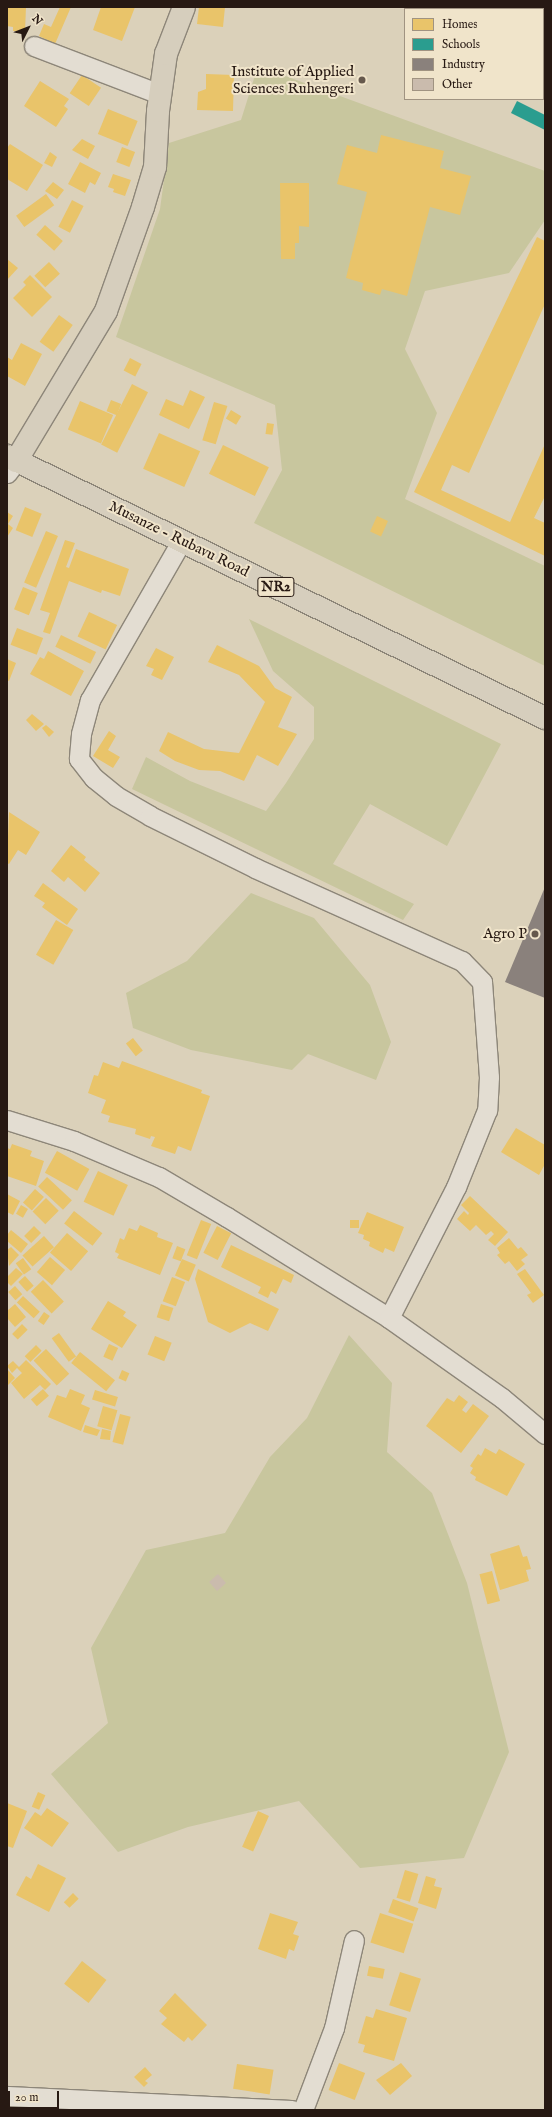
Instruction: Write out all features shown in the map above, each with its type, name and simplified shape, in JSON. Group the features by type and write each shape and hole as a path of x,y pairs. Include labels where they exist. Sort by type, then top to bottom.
{"main road":[{"path":"10,464 106,311 143,207 155,167 160,94 166,54 184,7"},
{"name":"Musanze - Rubavu Road","path":"10,464 182,540 545,718"}],"street":[{"path":"34,46 160,94"},
{"path":"182,540 90,700 81,734 79,759 94,778 116,796 150,816 256,868 462,961 482,982 489,1077 487,1110 456,1187 389,1318"},
{"path":"7,1120 74,1141 159,1177 227,1216 389,1318 502,1398 545,1434"},
{"path":"303,2110 334,2028 354,1940"},
{"path":"7,2096 292,2110"}],"shaded area":[{"path":"258,66 545,171 545,220 509,273 425,291 405,349 437,413 405,499 545,566 545,666 254,523 282,470 275,405 116,337 160,209 169,143 241,120"},
{"path":"249,619 501,744 447,846 370,804 333,864 414,904 403,920 132,789 146,757 190,781 266,811 286,783 314,739 314,707 273,671"},
{"path":"251,893 314,918 370,985 391,1042 376,1080 308,1054 292,1070 191,1050 133,1028 126,993 187,961"},
{"path":"349,1335 392,1383 387,1452 432,1493 467,1583 509,1752 464,1858 360,1868 299,1801 188,1827 118,1852 51,1774 108,1723 91,1648 146,1550 225,1533 270,1457 307,1418"}],"building: Homes":[{"path":"8,7 26,7 25,32 13,31 13,27 7,26"},
{"path":"60,7 71,7 55,44 39,36 44,24 51,27"},
{"path":"101,7 135,7 122,41 93,30"},
{"path":"199,7 225,7 223,27 197,24"},
{"path":"206,74 234,75 233,111 197,110 198,92 206,89"},
{"path":"82,75 101,88 89,106 70,93"},
{"path":"40,81 69,99 64,106 68,109 56,127 24,106"},
{"path":"108,109 138,121 128,146 98,134"},
{"path":"381,135 444,151 440,168 471,176 460,215 430,207 407,296 382,289 380,295 362,290 363,283 346,278 367,192 337,184 347,145 377,153"},
{"path":"82,139 95,146 88,159 72,150"},
{"path":"10,144 43,165 27,191 7,179 7,148"},
{"path":"122,147 135,152 129,167 116,162"},
{"path":"50,152 57,157 52,167 44,163"},
{"path":"80,162 101,173 95,185 90,182 85,193 68,184"},
{"path":"113,174 131,180 125,196 113,192 114,189 108,187"},
{"path":"53,182 64,190 57,199 45,191"},
{"path":"280,183 309,183 309,227 299,226 299,243 295,243 295,259 281,259"},
{"path":"46,194 54,205 24,227 16,216"},
{"path":"72,200 84,206 70,233 58,227"},
{"path":"45,225 63,241 54,251 36,235"},
{"path":"537,237 545,241 545,304 469,473 452,465 441,490 510,522 545,444 545,496 534,518 545,523 545,556 414,492"},
{"path":"7,259 18,268 7,280"},
{"path":"49,262 60,274 45,287 34,276"},
{"path":"30,275 52,297 32,317 13,298 26,285 23,282"},
{"path":"59,315 73,325 53,352 40,342"},
{"path":"21,343 42,354 25,386 7,376 7,357 12,360"},
{"path":"130,358 142,364 135,376 124,370"},
{"path":"132,384 148,392 117,453 101,445"},
{"path":"190,390 205,397 189,429 159,415 166,399 183,406"},
{"path":"111,400 121,404 117,415 107,411"},
{"path":"80,401 113,415 101,444 68,430"},
{"path":"214,402 227,406 216,444 202,440"},
{"path":"231,410 241,416 236,425 226,419"},
{"path":"267,423 274,424 272,435 265,434"},
{"path":"159,433 200,451 184,487 143,469"},
{"path":"223,445 269,467 255,496 209,474"},
{"path":"25,507 42,514 32,537 16,530"},
{"path":"7,512 13,516 8,524 13,528 7,537"},
{"path":"377,516 388,521 381,536 370,532"},
{"path":"46,531 58,536 36,588 24,583"},
{"path":"65,540 75,543 66,567 69,568 76,549 129,569 120,596 102,590 101,593 69,581 50,634 43,632 50,613 40,610"},
{"path":"23,587 38,593 29,615 14,609"},
{"path":"89,612 117,625 106,650 78,636"},
{"path":"17,628 43,638 37,655 11,645"},
{"path":"61,635 96,652 90,664 55,647"},
{"path":"217,645 259,666 275,688 292,697 278,727 297,734 278,766 257,755 244,781 220,771 199,770 175,761 159,751 168,732 204,749 239,753 265,702 239,675 208,662"},
{"path":"156,648 174,657 162,680 151,675 154,669 146,666"},
{"path":"48,651 84,671 71,696 30,674 40,657 44,659"},
{"path":"7,659 16,663 9,681 7,680"},
{"path":"32,714 44,724 36,731 26,720"},
{"path":"46,725 54,732 49,737 42,728"},
{"path":"109,731 116,736 108,750 120,757 113,768 93,756"},
{"path":"9,812 40,832 26,855 18,850 9,864 7,863"},
{"path":"71,845 86,857 84,860 100,873 85,892 68,877 64,882 51,871"},
{"path":"43,883 78,909 67,925 42,907 45,903 34,896"},
{"path":"56,920 73,930 53,965 36,955"},
{"path":"133,1038 143,1051 136,1056 126,1044"},
{"path":"122,1061 202,1090 201,1093 210,1096 191,1151 178,1146 175,1154 151,1146 155,1137 151,1136 150,1139 135,1134 136,1129 108,1122 110,1116 101,1113 106,1100 88,1093 94,1075 98,1076 103,1062 119,1068"},
{"path":"516,1128 545,1145 545,1164 539,1175 501,1152"},
{"path":"12,1144 32,1151 30,1156 44,1161 36,1186 7,1176 7,1148 10,1149"},
{"path":"57,1151 89,1169 77,1191 45,1173"},
{"path":"98,1171 128,1185 114,1216 84,1202"},
{"path":"47,1177 72,1200 63,1210 38,1187"},
{"path":"35,1189 44,1197 32,1210 23,1202"},
{"path":"7,1194 20,1201 13,1215 7,1212"},
{"path":"470,1196 508,1232 495,1246 488,1240 494,1234 491,1231 486,1235 476,1225 470,1231 457,1219 464,1211 468,1215 469,1213 461,1205"},
{"path":"46,1198 59,1211 45,1224 33,1211"},
{"path":"21,1205 28,1209 23,1218 16,1214"},
{"path":"74,1211 102,1233 93,1246 64,1224"},
{"path":"367,1212 404,1227 394,1252 385,1248 383,1253 369,1246 370,1242 363,1239 364,1235 358,1233"},
{"path":"201,1220 211,1224 197,1259 187,1255"},
{"path":"350,1220 359,1220 359,1228 350,1228"},
{"path":"140,1225 158,1233 157,1237 173,1243 160,1275 117,1258 119,1254 115,1252 120,1238 124,1240 129,1228 137,1231"},
{"path":"34,1226 41,1233 31,1243 24,1236"},
{"path":"217,1226 231,1233 218,1260 203,1253"},
{"path":"11,1230 28,1244 21,1253 7,1241 7,1235"},
{"path":"67,1233 88,1251 71,1271 50,1253"},
{"path":"44,1236 54,1247 32,1267 22,1255"},
{"path":"509,1238 518,1249 521,1247 528,1255 521,1260 525,1264 517,1271 509,1261 505,1264 497,1255 500,1253 497,1248"},
{"path":"231,1245 294,1275 291,1283 283,1279 276,1294 271,1291 268,1298 258,1293 261,1287 221,1267"},
{"path":"177,1246 185,1249 181,1261 172,1258"},
{"path":"11,1247 19,1255 9,1266 7,1250"},
{"path":"50,1257 65,1270 52,1285 37,1272"},
{"path":"23,1258 31,1269 24,1275 16,1263"},
{"path":"182,1259 196,1265 189,1281 175,1276"},
{"path":"16,1268 23,1274 11,1286 7,1282 7,1277"},
{"path":"198,1269 279,1309 268,1331 250,1323 230,1333 208,1322 195,1279"},
{"path":"525,1269 544,1295 533,1303 527,1295 531,1293 517,1274"},
{"path":"25,1276 34,1286 27,1292 18,1282"},
{"path":"172,1277 185,1282 176,1306 163,1301"},
{"path":"43,1280 64,1302 52,1313 31,1292"},
{"path":"15,1286 22,1294 15,1300 8,1292"},
{"path":"23,1296 40,1312 34,1318 17,1303"},
{"path":"108,1301 126,1312 123,1316 137,1325 122,1348 91,1329"},
{"path":"15,1304 26,1317 15,1327 7,1318 7,1311"},
{"path":"161,1304 173,1308 169,1321 157,1317"},
{"path":"44,1312 50,1316 44,1325 38,1321"},
{"path":"22,1324 28,1330 18,1340 12,1334"},
{"path":"59,1333 76,1356 69,1362 52,1338"},
{"path":"155,1336 172,1343 164,1361 148,1355"},
{"path":"109,1344 118,1348 112,1361 103,1357"},
{"path":"36,1345 42,1351 30,1362 25,1356"},
{"path":"46,1349 69,1374 57,1385 34,1361"},
{"path":"80,1352 115,1380 106,1391 71,1363"},
{"path":"26,1360 51,1384 45,1390 40,1385 24,1399 11,1383 22,1373 17,1368 12,1373 7,1366 13,1361 19,1367"},
{"path":"7,1369 15,1378 8,1385 7,1384"},
{"path":"122,1370 129,1373 126,1381 118,1378"},
{"path":"43,1389 49,1396 37,1406 31,1399"},
{"path":"70,1389 85,1395 81,1404 90,1408 81,1431 48,1417 57,1395 66,1398"},
{"path":"95,1390 118,1397 115,1407 92,1400"},
{"path":"459,1395 468,1402 462,1410 466,1413 473,1404 489,1416 461,1453 426,1426 447,1398 454,1402"},
{"path":"103,1406 117,1410 112,1430 97,1426"},
{"path":"120,1414 131,1417 123,1445 112,1442"},
{"path":"85,1425 100,1430 97,1436 83,1432"},
{"path":"102,1429 111,1431 110,1440 100,1439"},
{"path":"485,1448 496,1454 499,1449 525,1464 507,1496 475,1480 476,1477 470,1473 473,1468 470,1466 478,1454 481,1456"},
{"path":"519,1545 523,1557 527,1556 531,1569 526,1570 529,1581 500,1590 490,1554"},
{"path":"492,1571 500,1601 487,1604 479,1574"},
{"path":"38,1792 45,1795 39,1810 32,1807"},
{"path":"7,1803 27,1811 13,1848 7,1846"},
{"path":"47,1808 69,1823 52,1847 24,1828 35,1812 41,1816"},
{"path":"258,1811 269,1816 253,1852 242,1847"},
{"path":"38,1864 66,1878 49,1912 16,1895 26,1876 31,1879"},
{"path":"405,1870 418,1874 410,1902 397,1898"},
{"path":"426,1876 436,1879 434,1886 442,1888 436,1909 418,1903"},
{"path":"73,1893 79,1899 69,1908 64,1902"},
{"path":"393,1899 418,1908 414,1921 388,1912"},
{"path":"270,1913 298,1922 293,1934 299,1936 294,1951 289,1949 286,1959 258,1949"},
{"path":"380,1913 413,1924 404,1953 370,1942"},
{"path":"82,1961 106,1980 89,2003 64,1984"},
{"path":"369,1966 385,1969 383,1979 367,1976"},
{"path":"400,1972 421,1979 410,2012 389,2005"},
{"path":"175,1993 207,2025 192,2041 188,2037 184,2042 161,2024 167,2018 159,2011"},
{"path":"376,2009 407,2018 394,2061 363,2052 365,2045 358,2043 366,2016 373,2018"},
{"path":"339,2063 365,2073 355,2100 329,2090"},
{"path":"401,2063 412,2076 390,2095 376,2080"},
{"path":"237,2064 274,2070 270,2094 233,2089"},
{"path":"145,2067 152,2075 145,2081 148,2083 144,2087 134,2077"}],"building: Schools":[{"path":"446,7 545,7 545,20 544,8"},
{"path":"517,101 545,115 545,130 511,113"}],"building: Industry":[{"name":"Agro P","path":"545,887 545,998 505,982"}],"building: Other":[{"path":"218,1574 226,1583 217,1591 209,1582"}],"place":[{"name":"Institute of Applied Sciences Ruhengeri","path":"362,80"},
{"name":"Agro P","path":"535,934"}]}
